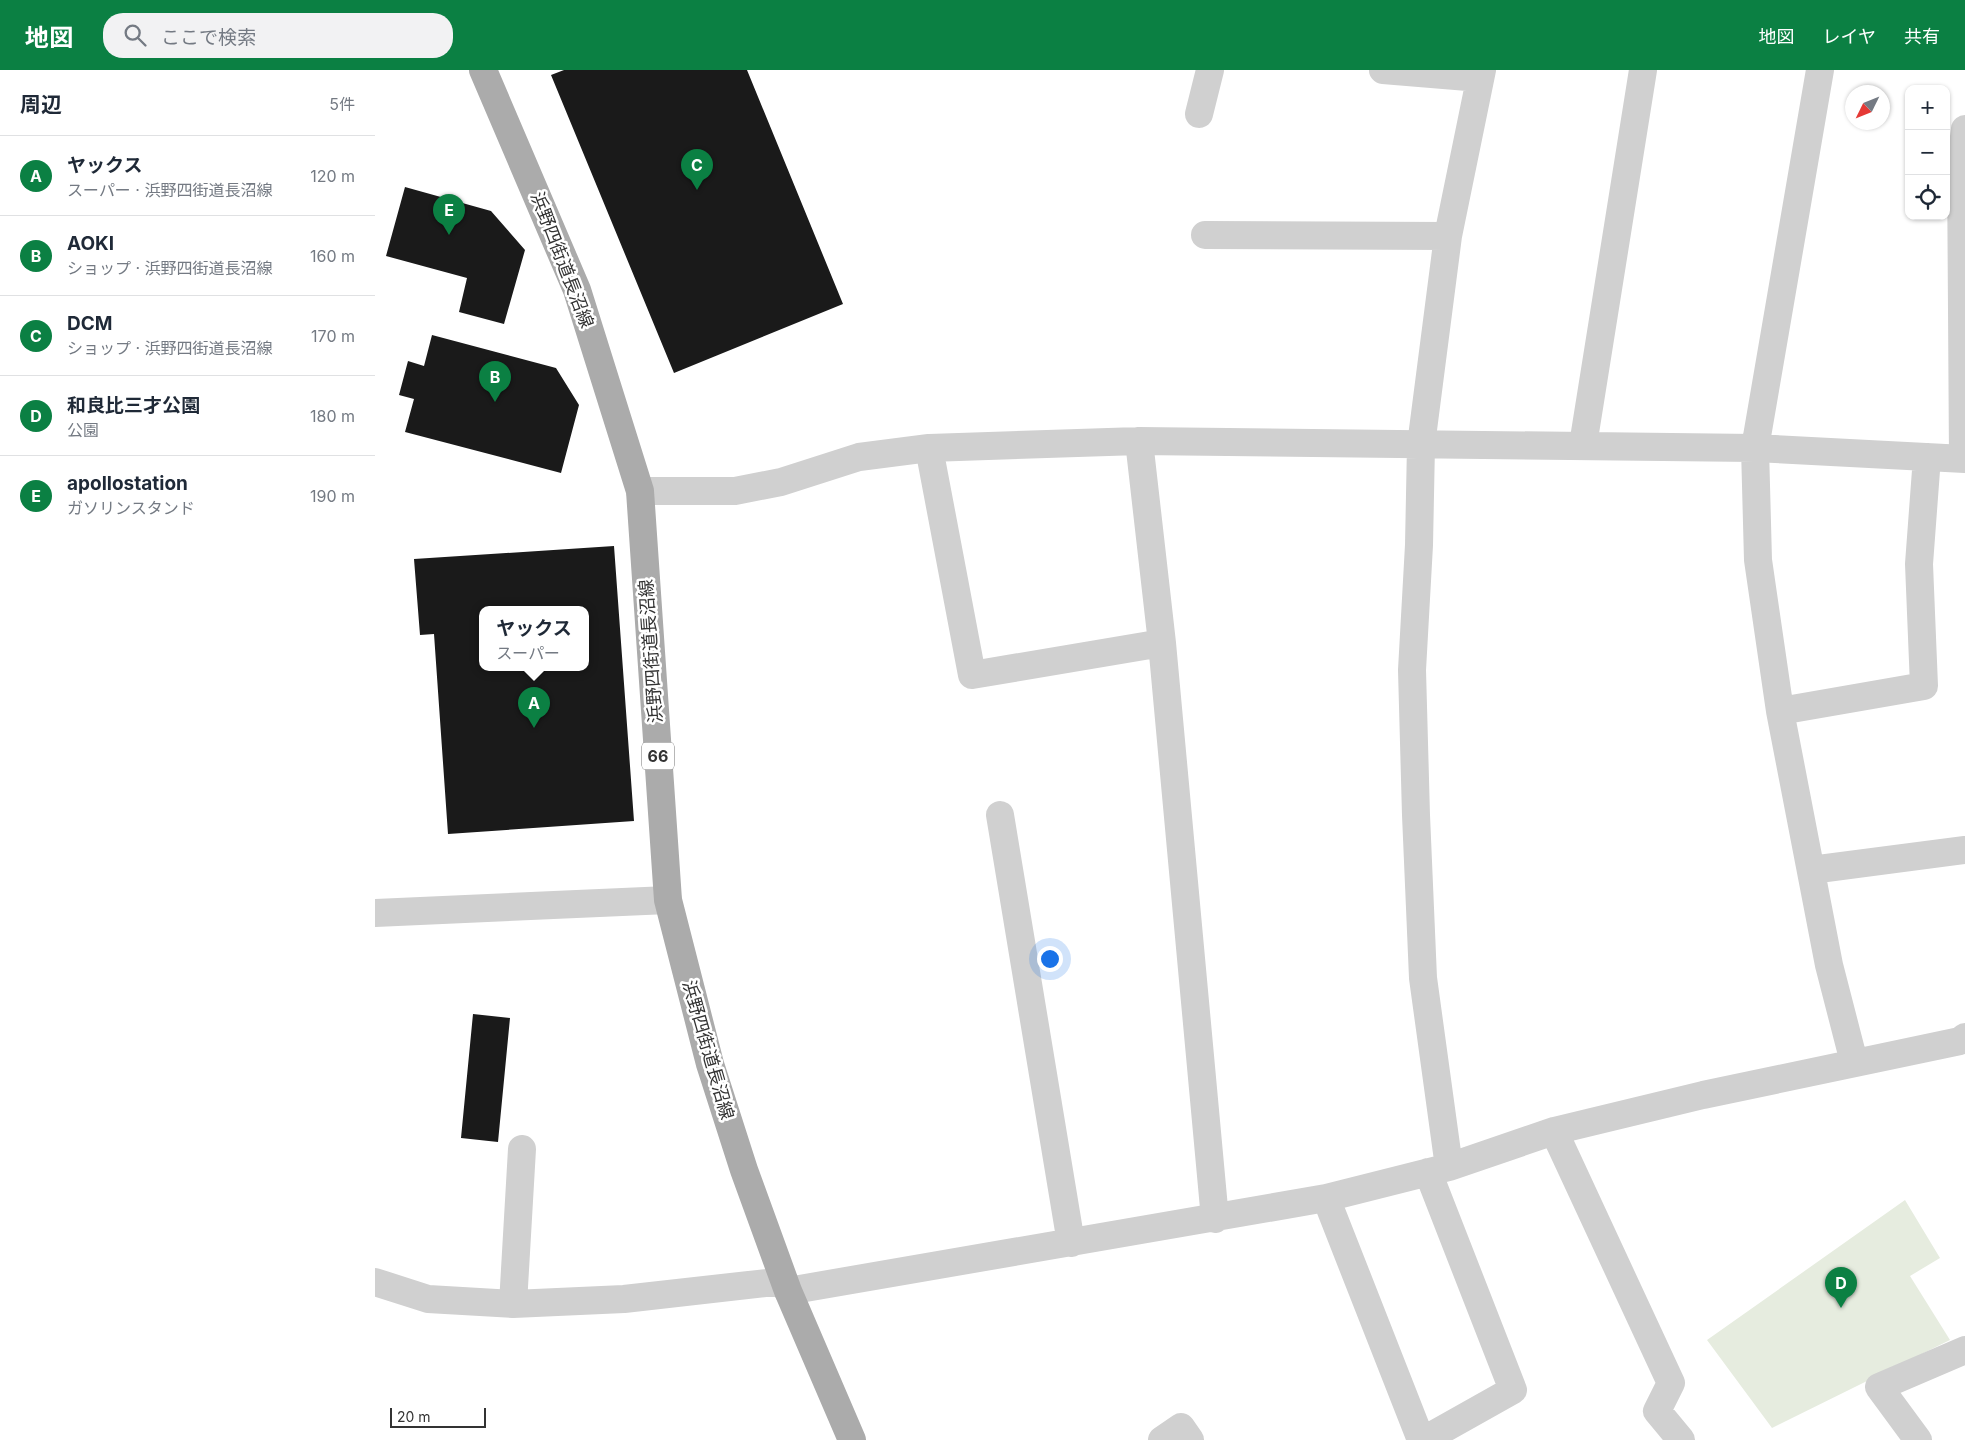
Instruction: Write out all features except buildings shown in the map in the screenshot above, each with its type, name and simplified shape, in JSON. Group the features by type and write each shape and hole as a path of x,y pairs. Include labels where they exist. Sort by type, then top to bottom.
{"main road":[{"name":"浜野四街道長沼線","path":"483,70 494,91 577,290 640,491 667,900 710,1064 744,1170 786,1286 852,1440"}],"street":[{"path":"1199,114 1210,70"},
{"path":"1326,1198 1423,1440 1513,1390 1439,1169 1423,978 1412,670 1419,545 1421,445 1448,236 1481,74 1383,70"},
{"path":"1583,445 1643,70"},
{"path":"1820,70 1755,448 1758,560 1780,710 1829,965 1854,1062"},
{"path":"640,491 735,491 781,482 859,457 929,448 1139,441 1755,448 1964,459 1961,161 1965,129"},
{"path":"1205,235 1448,236"},
{"path":"1139,441 1162,643 1215,1219"},
{"path":"929,448 972,675 1162,643"},
{"path":"1780,710 1924,686 1919,564 1927,457"},
{"path":"1000,815 1071,1243"},
{"path":"1811,870 1965,850"},
{"path":"375,913 667,900"},
{"path":"375,1282 428,1300 513,1304 624,1299 786,1286 1071,1243 1326,1198 1439,1169 1554,1131 1703,1095 1854,1062 1963,1041"},
{"path":"1554,1131 1671,1383 1657,1411 1681,1440"},
{"path":"513,1304 522,1149"},
{"path":"1918,1440 1879,1387 1965,1350"},
{"path":"1162,1440 1181,1427 1190,1440"}],"shaded area":[{"path":"1905,1200 1940,1258 1910,1276 1950,1340 1772,1428 1707,1340"}],"place":[{"name":"DCM","path":"697,190"},
{"name":"apollostation","path":"449,235"},
{"name":"AOKI","path":"495,402"},
{"name":"ヤックス","path":"534,728"},
{"name":"和良比三才公園","path":"1841,1308"}]}
